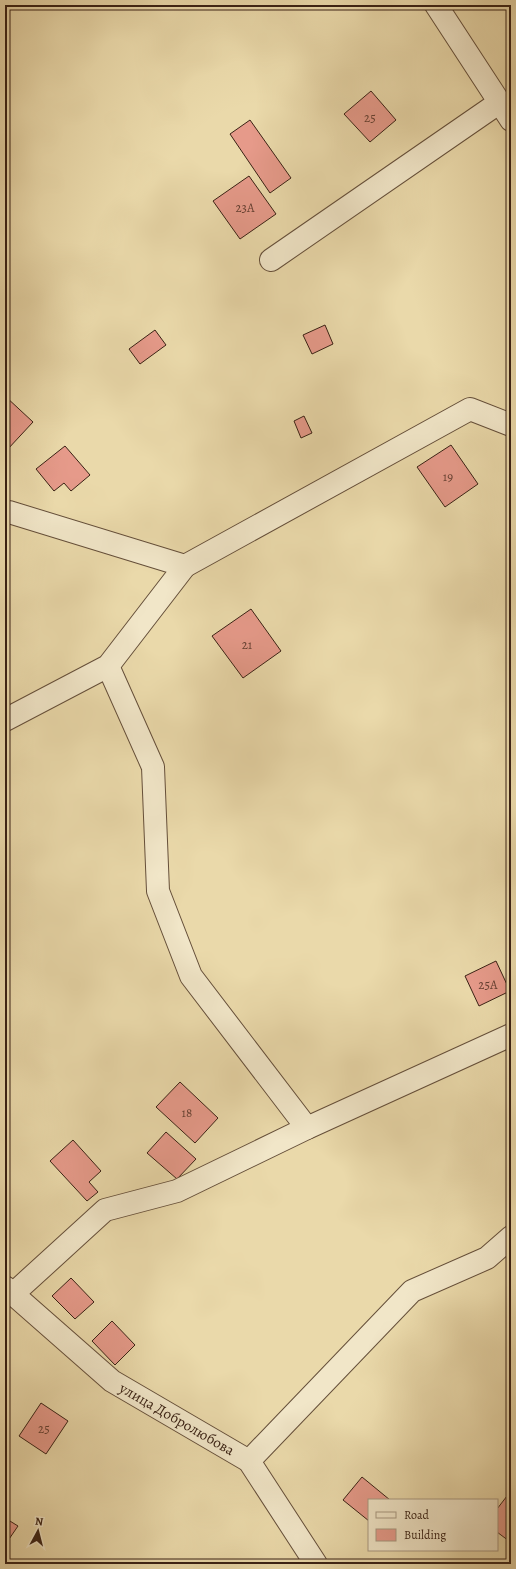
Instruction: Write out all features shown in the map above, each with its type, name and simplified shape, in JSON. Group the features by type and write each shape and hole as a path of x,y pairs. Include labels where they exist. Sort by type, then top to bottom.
{"street":[{"path":"271,260 505,111 436,5"},
{"path":"5,720 108,666 185,566 470,409 511,425"},
{"path":"6,513 185,566"},
{"path":"108,666 153,767 158,891 191,976 307,1128"},
{"name":"улица Добролюбова","path":"316,1564 249,1461 112,1381 9,1290 105,1210 177,1191 307,1128 511,1035"},
{"path":"249,1461 412,1292 487,1258 511,1237"}],"building":[{"path":"503,5 511,5 510,16"},
{"path":"371,91 396,120 370,142 344,114"},
{"path":"250,120 291,178 270,193 230,134"},
{"path":"249,176 276,214 240,239 213,201"},
{"path":"325,325 333,344 312,354 303,335"},
{"path":"155,330 166,345 140,364 129,349"},
{"path":"5,396 33,422 7,450 5,448"},
{"path":"304,416 312,433 301,438 294,421"},
{"path":"451,445 478,484 445,507 417,467"},
{"path":"65,446 90,475 71,491 64,483 54,491 36,469"},
{"path":"251,609 281,651 243,678 212,636"},
{"path":"496,961 510,991 479,1006 465,976"},
{"path":"180,1082 218,1118 195,1143 156,1107"},
{"path":"166,1132 196,1159 177,1179 147,1153"},
{"path":"73,1140 101,1171 89,1182 98,1192 87,1201 50,1161"},
{"path":"71,1278 94,1302 75,1319 52,1296"},
{"path":"112,1321 135,1345 115,1365 92,1341"},
{"path":"41,1403 68,1421 46,1454 19,1436"},
{"path":"362,1477 389,1499 368,1499 368,1520 343,1500"},
{"path":"507,1496 511,1499 511,1539 509,1541 498,1533 498,1508"},
{"path":"5,1518 18,1526 5,1545"}]}
